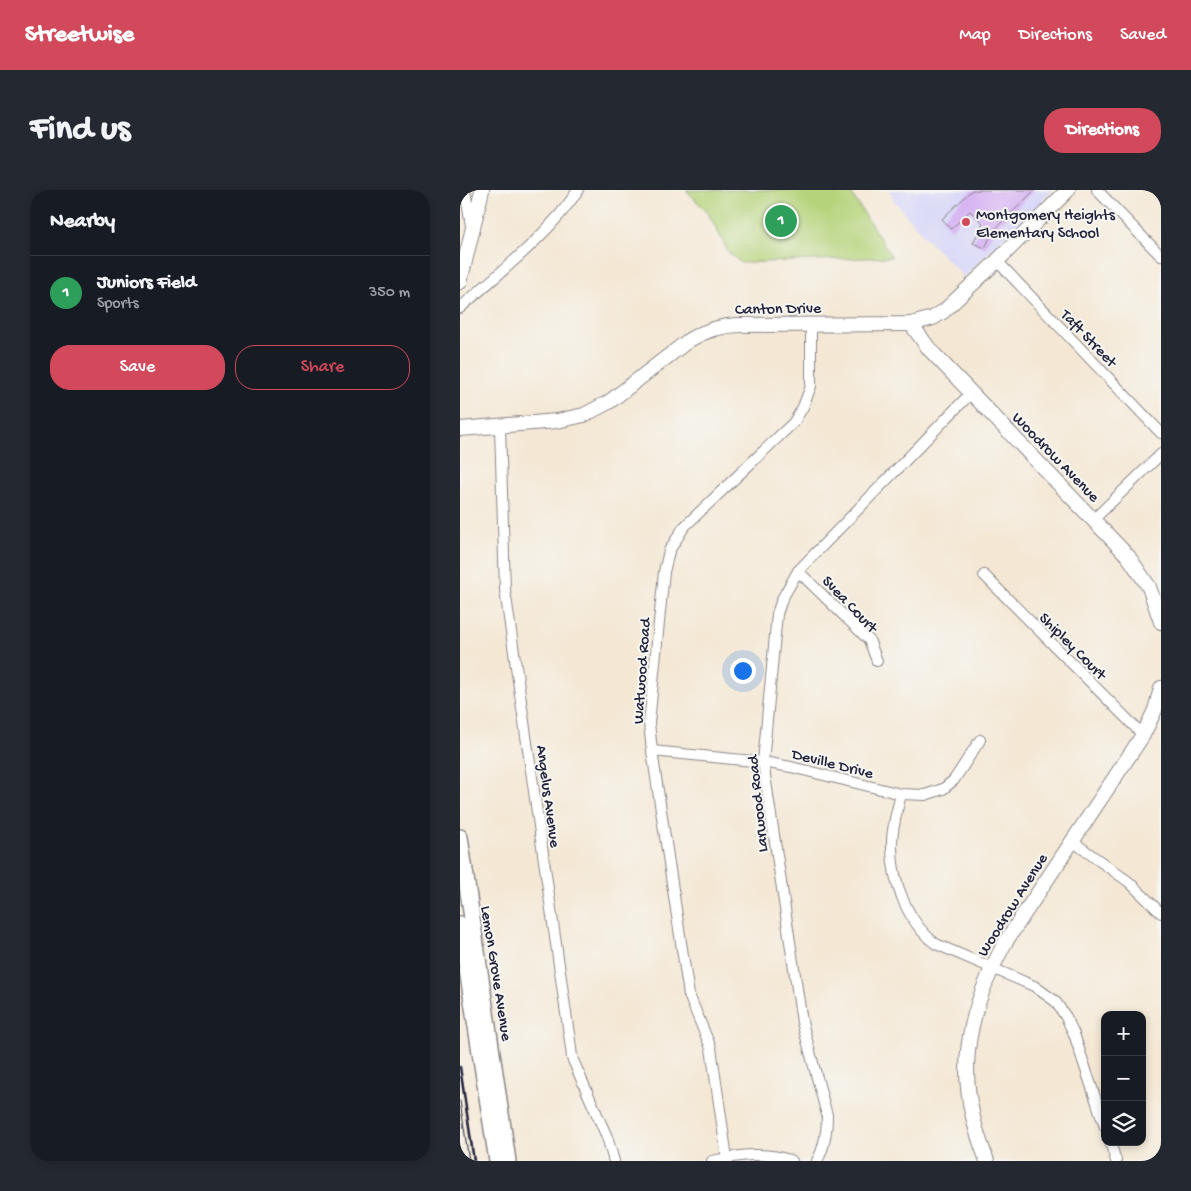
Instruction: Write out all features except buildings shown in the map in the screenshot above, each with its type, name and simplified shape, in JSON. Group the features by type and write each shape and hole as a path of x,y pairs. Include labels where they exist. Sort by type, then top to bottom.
{"main road":[{"name":"Lemon Grove Avenue","path":"460,838 496,1115"},
{"name":"Lemon Grove Avenue","path":"460,924 496,1115"},
{"path":"496,1115 497,1161"},
{"path":"496,1115 508,1161"}],"street":[{"path":"465,190 472,227"},
{"path":"460,282 482,190"},
{"path":"460,308 530,245 568,206 578,190"},
{"name":"Canton Drive","path":"462,430 566,420 593,411 609,402 689,340 712,329 734,325 911,324 934,318 944,311 997,261 1068,190"},
{"path":"1097,190 1161,256"},
{"name":"Taft Street","path":"997,261 1161,433"},
{"name":"Watwood Road","path":"727,1158 711,1048 689,995 652,751 649,723 664,572 669,551 684,527 794,422 804,407 811,386 811,324"},
{"name":"Woodrow Avenue","path":"911,324 930,350 1128,556 1142,575 1154,600 1161,622"},
{"name":"Larwood Road","path":"817,1161 824,1146 827,1115 802,1022 763,762 777,614 782,599 798,571 971,393"},
{"name":"Angelus Avenue","path":"500,427 505,590 570,1048 572,1058 607,1137 614,1161"},
{"path":"1094,519 1161,454"},
{"name":"Svea Court","path":"798,571 869,640 877,661"},
{"name":"Shipley Court","path":"984,575 1143,735"},
{"name":"Woodrow Avenue","path":"987,1161 972,1116 968,1084 968,1056 975,1011 991,968 1006,941 1143,735 1155,710 1161,688"},
{"name":"Deville Drive","path":"652,751 763,762 901,794 925,795 943,789 959,775 980,740"},
{"path":"901,794 892,847 894,872 912,916 925,934 936,944 1041,990 1060,1008 1074,1034 1101,1115"},
{"path":"1072,842 1129,882 1161,913"},
{"path":"1111,1146 1116,1161"},
{"path":"712,1161 761,1154 792,1161"}],"shaded area":[{"name":"Montgomery Heights Elementary School","path":"889,190 1053,190 964,277 931,244 894,201"}],"green space":[{"path":"686,190 849,190 892,257 741,263 729,253 708,213"}],"tram line":[{"path":"460,1101 469,1161"}],"railway":[{"path":"460,1067 474,1161"}],"place":[{"name":"Juniors Field","path":"781,221"},
{"name":"Montgomery Heights Elementary School","path":"966,222"}]}
